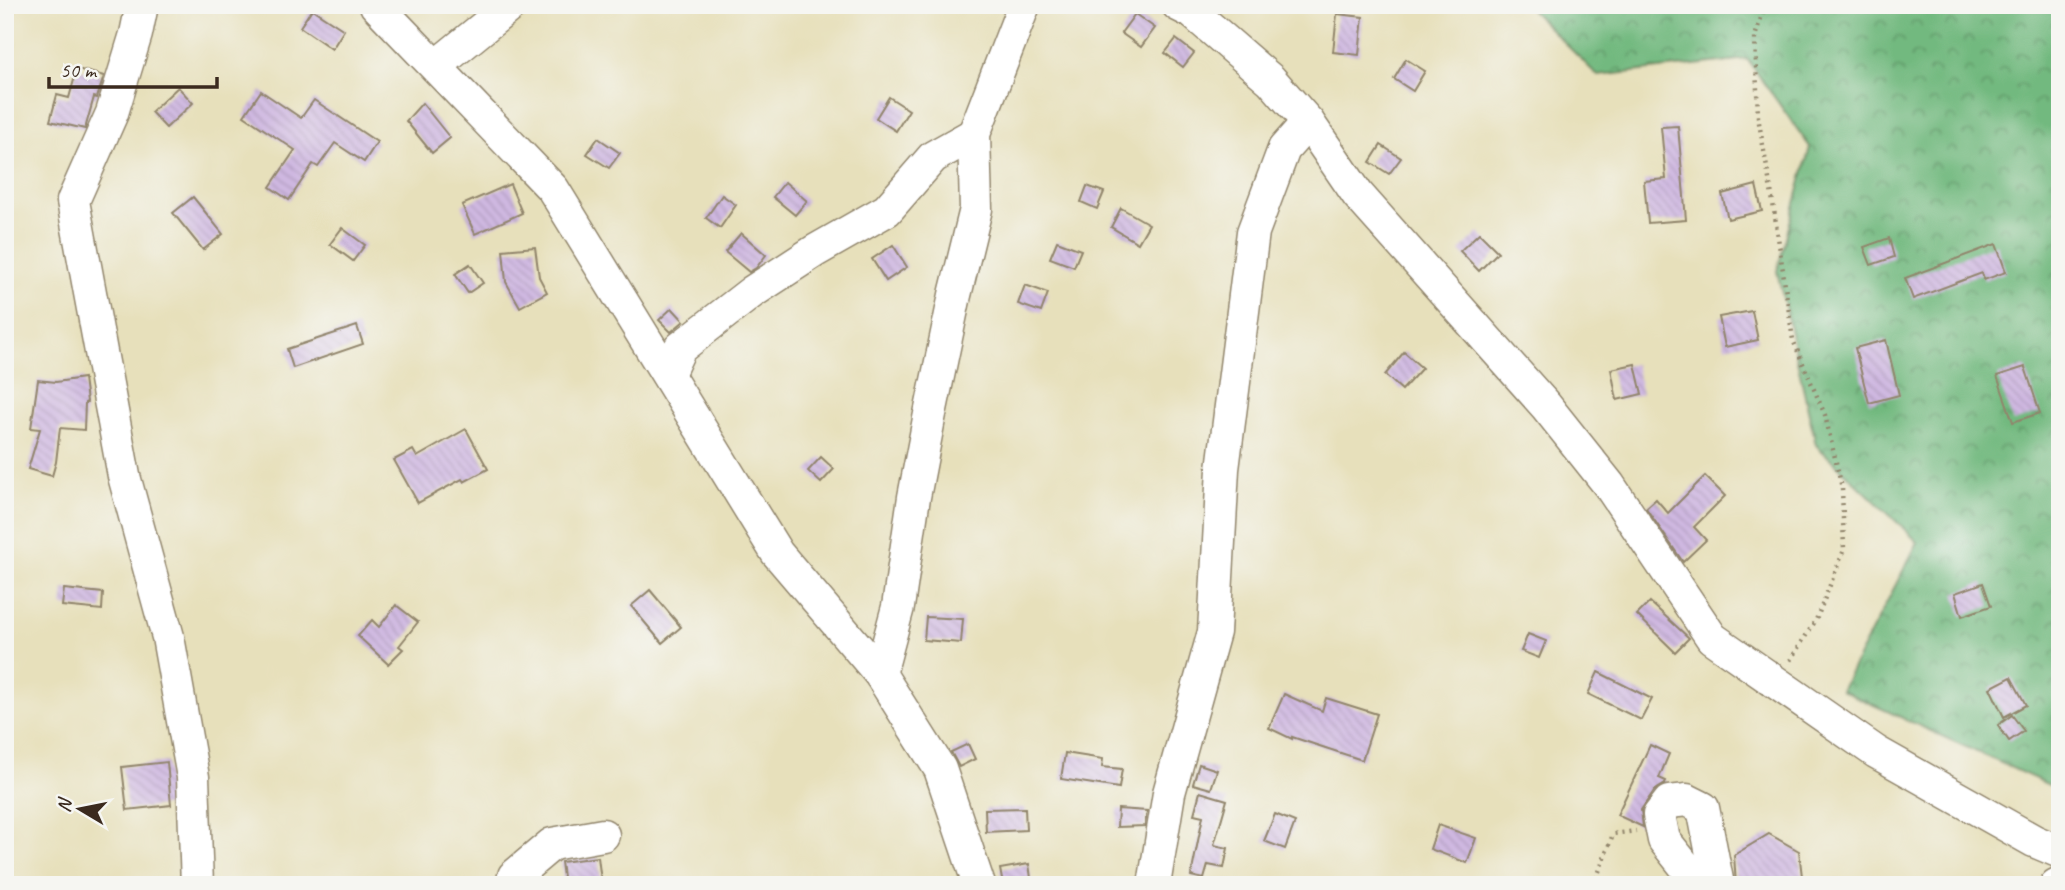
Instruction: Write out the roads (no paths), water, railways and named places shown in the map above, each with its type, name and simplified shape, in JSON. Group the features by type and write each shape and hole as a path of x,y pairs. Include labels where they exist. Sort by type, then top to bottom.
{"street":[{"path":"142,5 112,113 73,201 124,476 170,649 193,777 197,885"},
{"path":"376,5 554,189 777,553 880,674 940,769 979,885"},
{"path":"436,66 511,5"},
{"path":"880,674 898,607 914,498 955,296 976,209 974,134 1024,5"},
{"path":"1178,5 1192,12 1271,80 1308,122 1358,195 1546,406 1609,485 1712,638 1876,752 2034,841 2060,852"},
{"path":"1154,885 1169,793 1214,632 1223,470 1253,232 1284,149 1308,122"},
{"path":"668,374 680,348 690,340 752,292 887,210 933,157 974,134"},
{"path":"1700,885 1664,840 1659,815 1670,802 1687,800 1703,808 1718,885"},
{"path":"512,885 514,876 552,844 603,835"}]}
